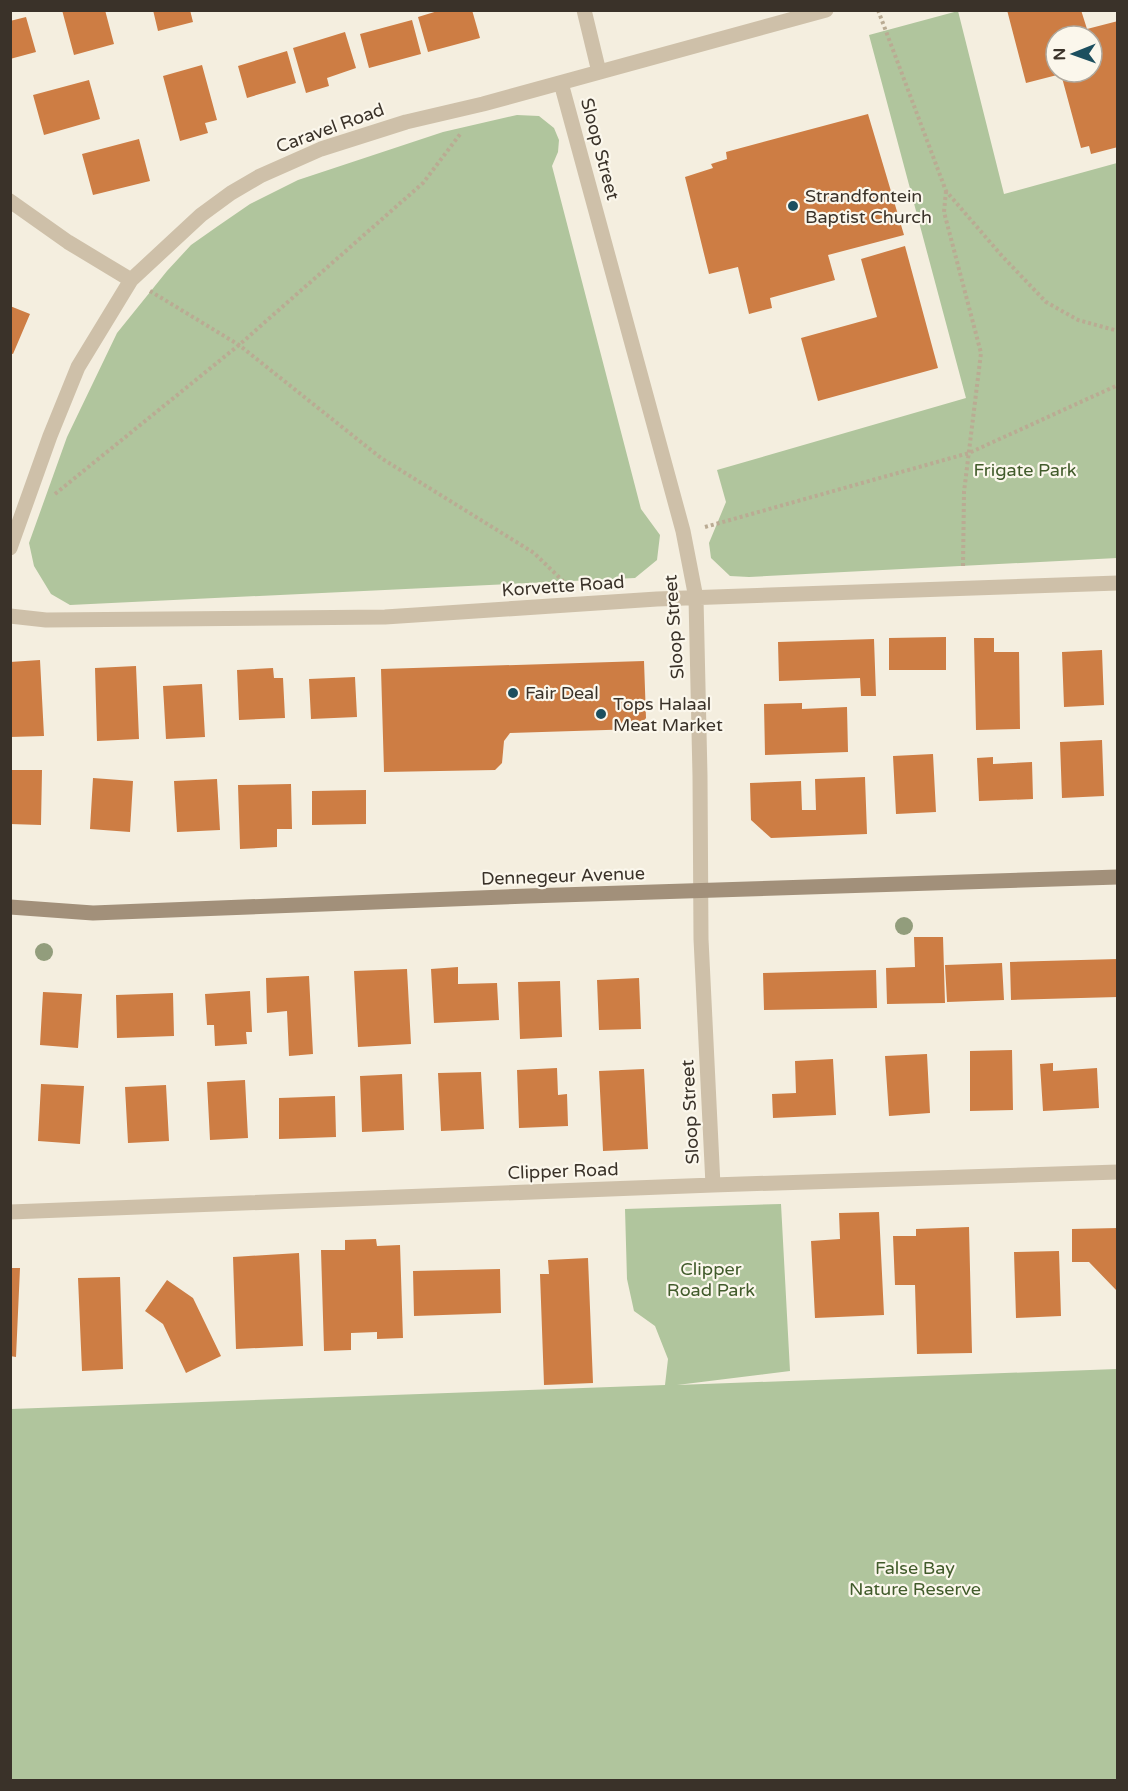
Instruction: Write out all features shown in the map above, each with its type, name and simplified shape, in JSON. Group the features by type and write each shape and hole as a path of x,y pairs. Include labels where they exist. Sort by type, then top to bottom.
{"street":[{"path":"584,10 599,72"},
{"name":"Caravel Road","path":"10,548 50,436 78,367 131,280 201,215 231,193 260,176 321,148 406,122 483,104 826,10"},
{"name":"Sloop Street","path":"561,83 683,531 696,598 701,939 713,1185"},
{"path":"10,201 68,242 131,280"},
{"name":"Korvette Road","path":"10,616 46,620 385,617 696,598 1118,583"},
{"name":"Dennegeur Avenue","path":"10,907 93,913 1118,877"},
{"name":"Clipper Road","path":"10,1212 1118,1172"}],"path":[{"path":"879,10 946,191 1046,303 1078,320 1118,331"},
{"path":"19,524 239,345 423,183 483,104"},
{"path":"946,191 944,212 981,353 964,492 963,589"},
{"path":"131,280 239,345 381,458 534,553 588,604"},
{"path":"683,531 724,523 969,453 1118,385"}],"green space":[{"name":"Frigate Park","path":"958,11 1004,194 1117,163 1117,558 749,577 730,576 711,558 709,543 726,502 717,470 966,398 869,35"},
{"path":"517,115 539,116 554,128 559,140 558,152 552,166 641,509 660,535 657,560 635,578 70,605 51,594 34,566 29,543 67,437 117,333 191,245 250,204 298,180 443,132"},
{"name":"False Bay Nature Reserve","path":"781,1204 790,1371 677,1385 1117,1369 1117,1780 11,1780 11,1409 665,1385 668,1359 655,1326 634,1311 627,1279 625,1209"}],"building":[{"path":"62,10 105,10 114,44 74,55"},
{"path":"153,10 190,10 193,22 158,31"},
{"path":"441,10 472,10 480,38 428,52 418,17"},
{"path":"1007,10 1081,10 1085,24 1044,24 1044,78 1026,83"},
{"path":"26,17 36,52 10,59 10,21"},
{"path":"412,20 421,54 369,68 360,34"},
{"path":"1118,21 1118,147 1091,154 1089,146 1081,148 1064,84 1104,84 1104,25"},
{"path":"345,32 356,68 327,78 329,86 306,93 293,48"},
{"path":"287,51 296,83 247,98 238,66"},
{"path":"202,65 217,120 205,123 208,133 180,141 163,76"},
{"path":"89,80 100,119 44,135 33,95"},
{"name":"Strandfontein Baptist Church","path":"868,114 904,235 828,255 835,280 770,298 772,308 749,314 738,267 709,274 685,177 713,168 711,164 727,159 726,152"},
{"path":"139,139 150,181 93,195 82,154"},
{"path":"905,246 938,368 818,401 801,338 877,317 861,259"},
{"path":"10,306 30,314 13,354 10,353"},
{"path":"946,637 946,670 889,670 889,638"},
{"path":"974,638 994,638 994,652 1019,652 1020,729 976,730"},
{"path":"874,639 876,696 861,696 860,678 779,681 778,642"},
{"path":"1102,650 1104,705 1064,707 1062,652"},
{"path":"40,660 44,736 10,737 10,662"},
{"name":"Fair Deal","path":"644,661 646,718 638,729 510,733 504,741 502,763 495,770 384,772 381,669"},
{"path":"136,666 139,739 97,741 95,668"},
{"path":"273,668 274,678 283,678 285,718 239,720 237,670"},
{"path":"355,677 357,717 311,719 309,679"},
{"path":"202,684 205,737 166,739 163,686"},
{"path":"802,703 802,709 847,707 848,752 765,755 764,704"},
{"path":"1102,740 1104,796 1062,798 1060,742"},
{"path":"933,754 936,812 896,814 893,756"},
{"path":"993,757 993,764 1032,762 1033,799 979,801 977,758"},
{"path":"10,770 42,770 41,825 10,824"},
{"path":"865,777 867,834 771,838 751,820 750,783 801,781 802,810 816,810 815,779"},
{"path":"93,778 133,781 130,832 90,829"},
{"path":"217,779 220,830 177,832 174,781"},
{"path":"291,784 292,829 277,829 277,847 240,849 238,785"},
{"path":"366,790 366,824 312,825 312,791"},
{"path":"914,937 943,937 945,1003 887,1004 886,968 915,967"},
{"path":"1118,959 1118,997 1011,1000 1010,962"},
{"path":"1002,963 1004,1000 947,1002 945,965"},
{"path":"458,967 458,984 497,983 499,1020 434,1023 431,969"},
{"path":"407,969 411,1044 358,1047 354,971"},
{"path":"876,970 877,1008 764,1010 763,973"},
{"path":"309,976 313,1054 289,1056 287,1011 267,1013 266,978"},
{"path":"639,978 641,1029 599,1030 597,980"},
{"path":"560,981 562,1037 520,1039 518,982"},
{"path":"250,991 252,1032 246,1032 247,1044 215,1046 214,1025 207,1025 205,994"},
{"path":"43,992 82,994 78,1048 40,1045"},
{"path":"173,993 174,1036 117,1038 116,995"},
{"path":"1012,1050 1013,1110 970,1111 970,1051"},
{"path":"927,1054 930,1113 889,1116 885,1056"},
{"path":"833,1059 836,1115 773,1118 772,1094 796,1093 795,1061"},
{"path":"1053,1063 1053,1071 1097,1068 1099,1108 1043,1111 1040,1064"},
{"path":"557,1068 558,1095 567,1094 568,1126 519,1128 517,1070"},
{"path":"644,1069 648,1149 603,1151 599,1071"},
{"path":"481,1072 484,1129 441,1131 438,1073"},
{"path":"402,1074 404,1130 362,1132 360,1076"},
{"path":"245,1080 248,1138 210,1140 207,1082"},
{"path":"41,1084 84,1086 80,1144 38,1141"},
{"path":"166,1085 169,1141 128,1143 125,1087"},
{"path":"335,1096 336,1137 279,1139 279,1098"},
{"path":"879,1212 884,1315 815,1318 811,1241 840,1239 839,1213"},
{"path":"969,1227 972,1353 917,1354 915,1285 895,1285 893,1236 916,1236 916,1229"},
{"path":"1118,1228 1118,1292 1089,1262 1072,1262 1072,1229"},
{"path":"376,1239 377,1246 400,1245 403,1338 377,1339 377,1332 351,1333 351,1350 324,1351 321,1250 345,1250 345,1240"},
{"path":"1059,1251 1061,1316 1016,1318 1014,1252"},
{"path":"299,1253 303,1346 236,1349 233,1257"},
{"path":"588,1258 593,1383 544,1385 540,1274 549,1274 548,1260"},
{"path":"10,1268 20,1268 16,1357 10,1356"},
{"path":"500,1269 501,1313 414,1316 413,1271"},
{"path":"120,1277 123,1369 82,1371 78,1278"},
{"path":"167,1280 193,1298 221,1356 186,1373 163,1324 145,1311"}],"place":[{"name":"Strandfontein Baptist Church","path":"793,206"},
{"name":"Fair Deal","path":"513,693"},
{"name":"Tops Halaal Meat Market","path":"601,714"}],"park label":[{"name":"Clipper Road Park","path":"711,1279"}]}
